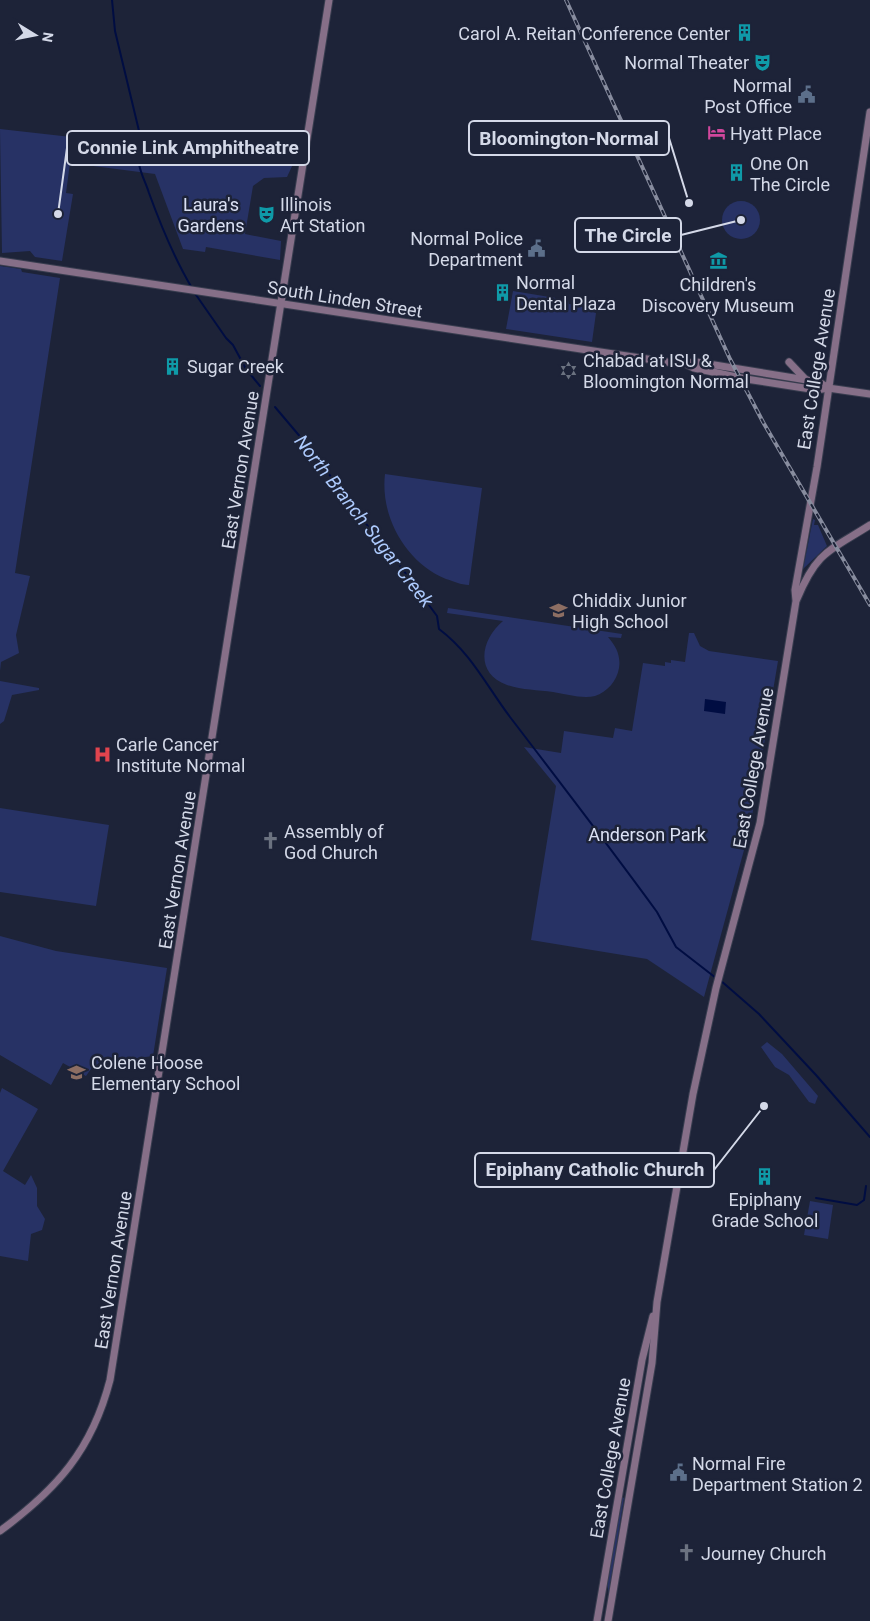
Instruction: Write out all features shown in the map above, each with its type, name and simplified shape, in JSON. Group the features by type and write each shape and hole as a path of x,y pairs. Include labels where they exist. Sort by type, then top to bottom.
{"main road":[{"name":"East Vernon Avenue","path":"0,1531 39,1502 56,1485 77,1458 98,1418 110,1380 329,0"},
{"name":"East College Avenue","path":"597,1621 642,1360 657,1302 693,1094 716,988 762,812 870,112"},
{"name":"South Linden Street","path":"0,261 686,364 694,368 746,379 817,390 828,388"},
{"name":"South Linden Street","path":"686,364 696,362 778,375 819,382 828,388"},
{"path":"778,375 788,371 789,362 806,380"},
{"path":"828,388 870,394"},
{"path":"796,601 808,573 821,557 835,545 870,525"},
{"name":"East College Avenue","path":"608,1621 652,1363 657,1302"}],"green space":[{"name":"Laura's Gardens","path":"0,129 294,162 287,177 264,178 253,186 245,234 281,241 280,260 206,247 205,252 183,249 155,174 70,163 66,193 73,194 62,261 35,257 30,251 2,253"},
{"path":"741,201 748,202 754,207 759,213 759,227 754,233 748,238 741,239 734,238 728,233 723,227 722,220 723,213 728,207 734,202"},
{"path":"0,266 21,269 22,272 60,278 15,573 30,576 16,635 19,653 1,662 0,671"},
{"path":"513,291 568,300 569,304 576,305 578,301 580,302 596,313 592,342 506,329"},
{"path":"385,474 482,488 469,585 446,579 431,571 407,549 391,521 387,506"},
{"path":"813,519 815,520 814,525 818,525 827,546 803,569"},
{"path":"448,608 622,634 621,638 608,637 619,655 619,668 616,677 604,692 590,697 579,697 507,685 496,680 489,672 485,664 484,655 490,637 503,621 447,613"},
{"name":"Anderson Park","path":"689,633 694,633 700,646 709,651 778,661 750,828 704,997 647,959 531,940 556,786 524,747 561,753 564,731 613,738 615,728 632,731 643,663 665,666 665,662 671,663 671,660 685,662"},
{"path":"0,681 39,688 39,690 12,695 4,721 0,724"},
{"path":"0,808 109,825 96,906 0,892"},
{"path":"0,936 56,951 167,968 153,1056 101,1063 93,1066 86,1076 63,1063 51,1085 0,1055"},
{"path":"767,1042 782,1054 818,1096 815,1104 809,1102 789,1075 775,1067 761,1047"},
{"path":"2,1088 38,1109 3,1171 25,1185 31,1175 37,1188 37,1206 45,1219 42,1230 31,1234 28,1261 0,1256 0,1093"},
{"path":"810,1201 833,1205 828,1239 804,1235"},
{"path":"622,1497 624,1498 609,1593 607,1584"}],"shaded area":[{"path":"705,699 726,702 725,714 704,711"}],"waterway":[{"name":"North Branch Sugar Creek","path":"112,0 115,31 140,135 138,148"},
{"name":"North Branch Sugar Creek","path":"139,164 168,242 192,288"},
{"name":"North Branch Sugar Creek","path":"194,292 233,345 246,369 260,386"},
{"name":"North Branch Sugar Creek","path":"275,407 308,446 370,529 384,544 437,616 439,629 460,648 478,670 510,717 657,912 676,947 716,978"},
{"name":"North Branch Sugar Creek","path":"720,980 759,1014 870,1137"},
{"path":"816,1198 857,1205 864,1200 866,1186"}],"railway":[{"path":"566,0 730,359 763,422 870,605"}],"place":[{"name":"Carol A. Reitan Conference Center","path":"744,33"},
{"name":"Normal Theater","path":"763,62"},
{"name":"Normal Post Office","path":"806,95"},
{"name":"Hyatt Place","path":"716,133"},
{"name":"One On The Circle","path":"736,173"},
{"name":"Bloomington-Normal","path":"689,203"},
{"name":"Connie Link Amphitheatre","path":"58,214"},
{"name":"Illinois Art Station","path":"266,214"},
{"name":"The Circle","path":"741,220"},
{"name":"Normal Police Department","path":"537,248"},
{"name":"Children's Discovery Museum","path":"718,261"},
{"name":"Normal Dental Plaza","path":"502,292"},
{"name":"Sugar Creek","path":"173,366"},
{"name":"Chabad at ISU & Bloomington Normal","path":"569,370"},
{"name":"Chiddix Junior High School","path":"558,610"},
{"name":"Carle Cancer Institute Normal","path":"102,754"},
{"name":"Assembly of God Church","path":"270,841"},
{"name":"Colene Hoose Elementary School","path":"77,1072"},
{"name":"Epiphany Catholic Church","path":"764,1106"},
{"name":"Epiphany Grade School","path":"765,1176"},
{"name":"Normal Fire Department Station 2","path":"678,1473"},
{"name":"Journey Church","path":"687,1553"}]}
